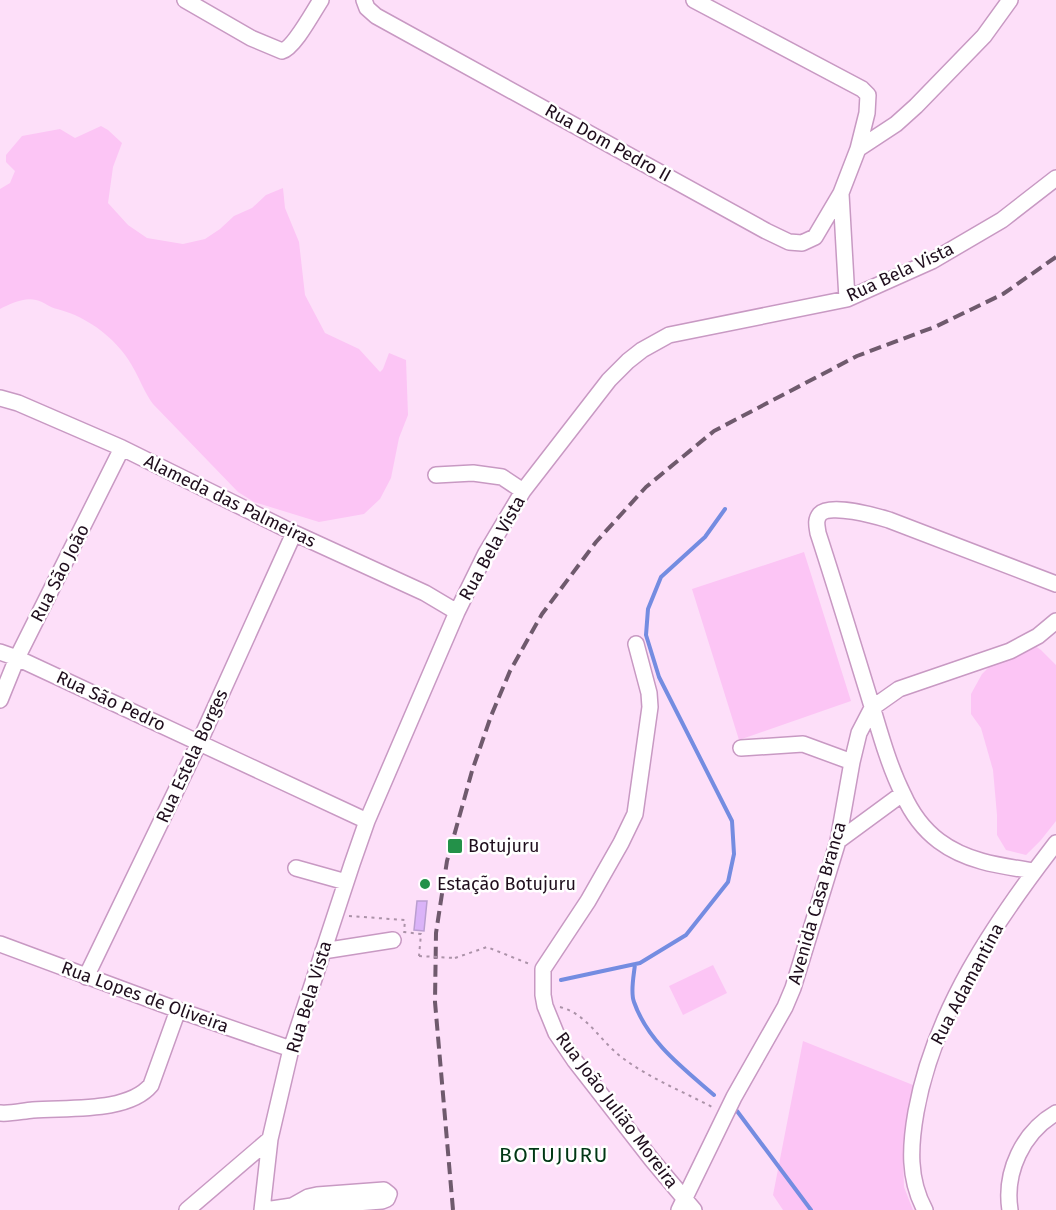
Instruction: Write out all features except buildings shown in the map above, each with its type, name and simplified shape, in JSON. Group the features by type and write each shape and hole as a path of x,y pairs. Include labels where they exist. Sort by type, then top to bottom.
{"street":[{"path":"185,0 251,38 282,51 287,50 293,43 321,0"},
{"path":"694,0 862,89 868,95 867,113 858,149 841,193 847,299"},
{"path":"858,149 896,124 916,106 984,36 1011,0"},
{"name":"Rua Dom Pedro II","path":"363,1 375,16 789,242 802,243 815,237 841,193"},
{"name":"Rua Bela Vista","path":"264,1210 270,1139 291,1049 367,821 457,612 486,553 523,491 609,380 642,350 669,335 847,299 932,261 1002,220 1056,178"},
{"name":"Alameda das Palmeiras","path":"0,398 18,403 123,448 294,533 425,593 457,612"},
{"name":"Rua São João","path":"0,700 17,658 123,448"},
{"path":"436,475 472,473 502,477 523,491"},
{"path":"1034,871 983,862 941,842 914,815 903,794 872,708 816,521 826,510 871,514 1056,584"},
{"name":"Rua Estela Borges","path":"86,977 199,743 294,533"},
{"name":"Avenida Casa Branca","path":"686,1206 726,1114 792,988 838,841 859,733 872,708 899,689 1010,651 1038,636 1056,621"},
{"path":"543,969 588,901 635,814 650,707 649,693 636,644"},
{"name":"Rua São Pedro","path":"0,652 367,821"},
{"path":"741,748 803,744 852,762"},
{"path":"838,841 903,794"},
{"name":"Rua Adamantina","path":"925,1210 917,1196 912,1173 911,1146 924,1073 940,1029 976,958 1034,871 1056,843"},
{"path":"296,868 346,882"},
{"path":"322,951 393,940"},
{"name":"Rua Lopes de Oliveira","path":"0,944 86,977 291,1049"},
{"name":"Rua João Julião Moreira","path":"543,969 542,984 545,1006 556,1033 686,1206"},
{"path":"0,1113 104,1106 145,1092 151,1084 178,1010"},
{"path":"1010,1210 1010,1183 1015,1160 1021,1147 1028,1136 1056,1113"},
{"path":"196,1206 270,1139"},
{"path":"264,1210 292,1206 304,1208 382,1201 387,1199 388,1194 384,1190 317,1195 292,1206"}],"path":[{"path":"334,915 405,920 404,932 421,934 419,956 455,958 487,947 543,969"},
{"name":"Rua João Julião Moreira","path":"545,1006 555,1006 574,1013 596,1030 615,1052 626,1060 726,1114"}],"shaded area":[{"path":"101,126 122,143 113,167 108,203 128,225 147,238 183,244 205,239 234,216 252,208 266,195 283,188 285,208 299,242 305,295 325,333 359,349 380,372 389,353 406,360 408,415 399,438 391,478 380,499 364,514 319,522 254,502 238,492 153,404 129,360 112,340 92,324 31,299 22,300 0,309 0,189 10,183 15,171 6,162 6,155 22,136 60,129 75,138"},
{"path":"804,552 851,701 739,740 692,589"},
{"path":"1026,640 1041,650 1056,665 1056,821 1026,855 1006,850 997,835 993,770 981,728 971,714 971,694 982,674 996,660"},
{"path":"713,965 727,993 683,1015 669,986"},
{"path":"803,1041 918,1087 903,1156 904,1187 913,1210 783,1210 773,1195"}],"waterway":[{"path":"561,980 640,963 686,935 728,882 734,854 732,821 659,677 646,635 648,609 661,577 705,537 725,509"},
{"path":"635,964 633,998 648,1030 690,1075 714,1095"},
{"path":"737,1111 811,1210"}],"railway":[{"path":"453,1210 435,1002 436,933 447,861 472,771 510,671 542,614 596,542 646,487 714,431 857,356 937,326 1003,294 1056,257"}],"place":[{"name":"Botujuru","path":"455,846"},
{"name":"Estação Botujuru","path":"425,884"}],"district":[{"name":"BOTUJURU","path":"554,1155"}]}
